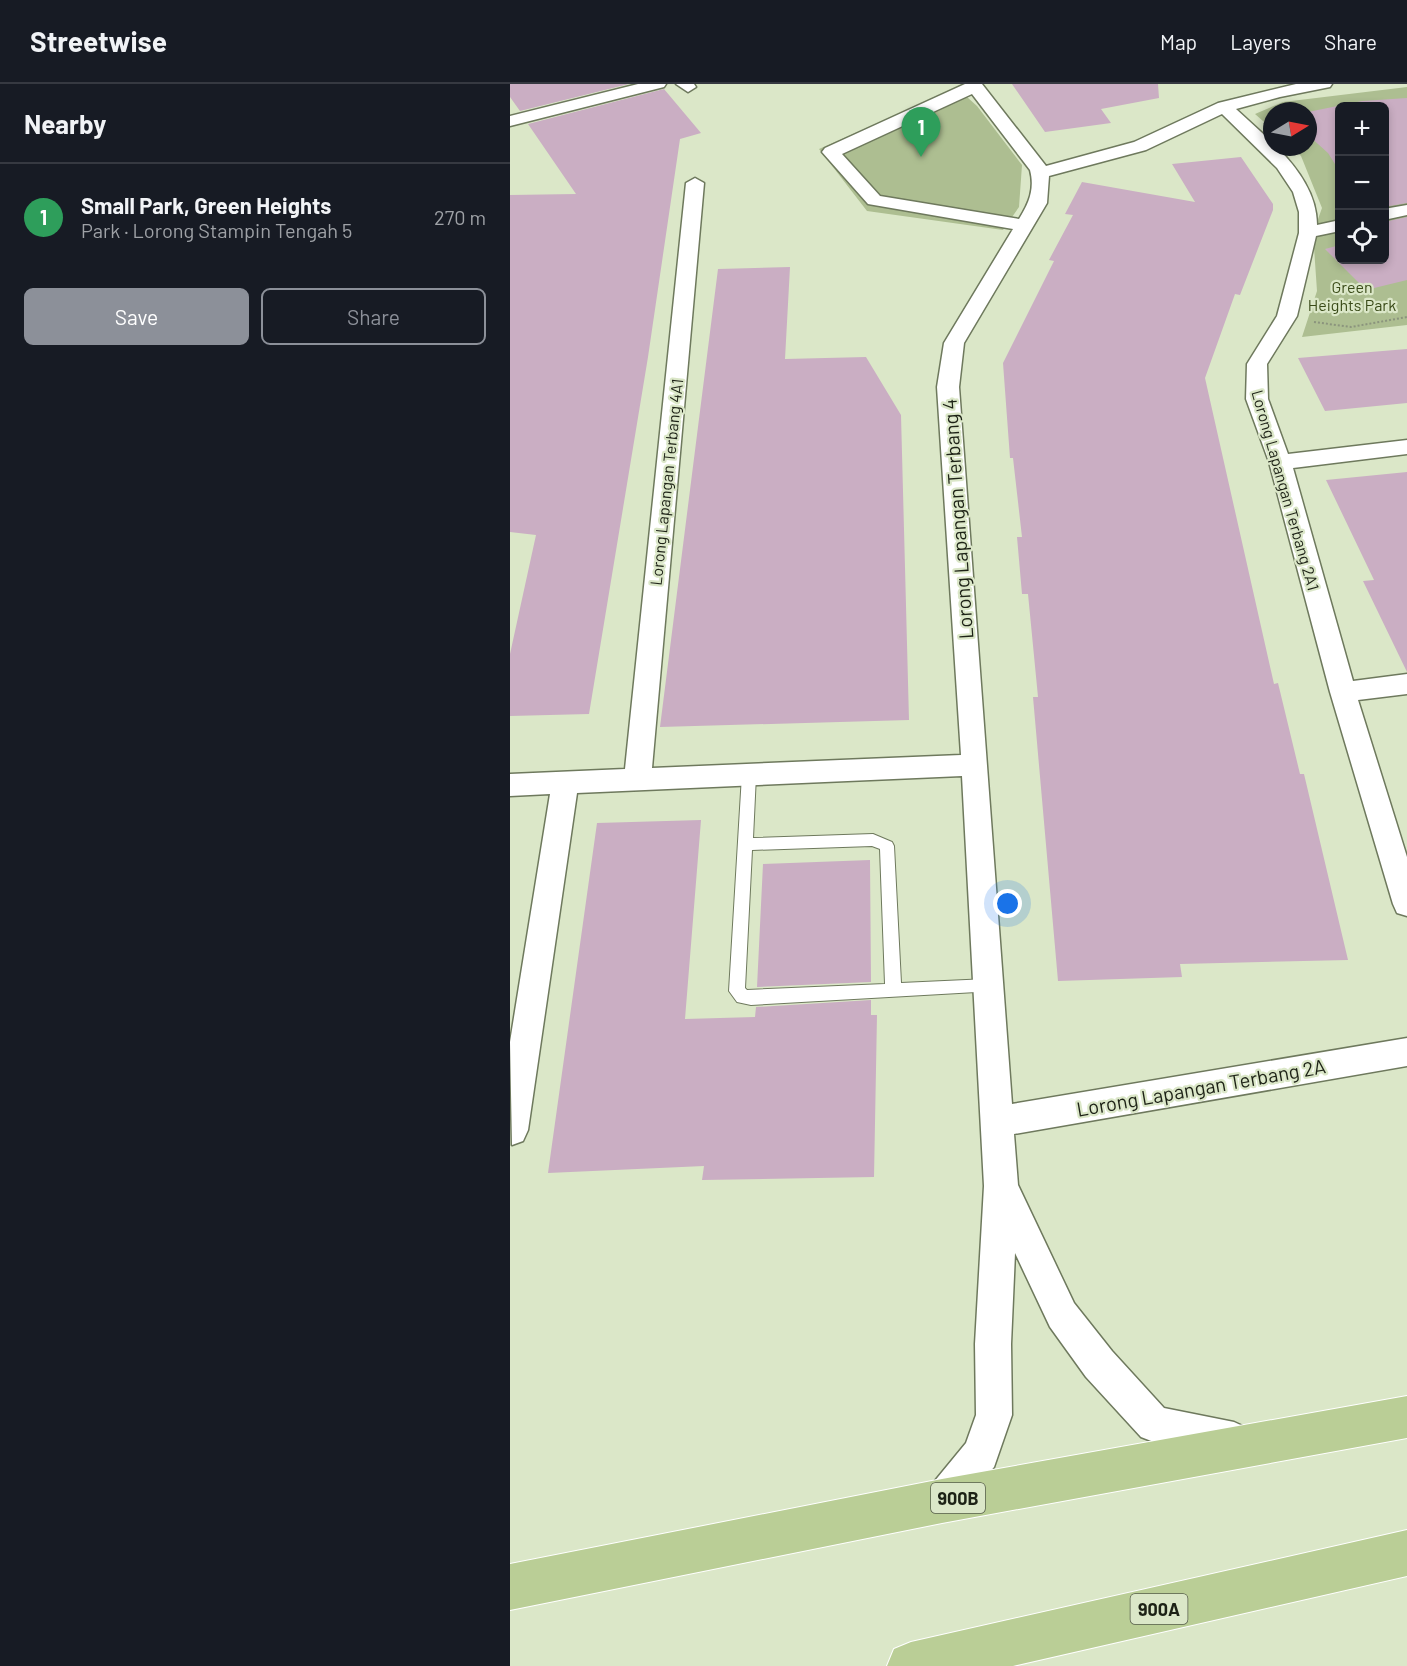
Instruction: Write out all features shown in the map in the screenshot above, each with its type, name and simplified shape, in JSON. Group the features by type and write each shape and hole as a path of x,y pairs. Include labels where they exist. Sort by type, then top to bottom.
{"highway":[{"name":"900B","path":"510,1587 942,1501 1407,1417"},
{"name":"900A","path":"911,1666 1407,1553"}],"street":[{"path":"510,121 658,84"},
{"path":"1025,226 874,200 831,152 974,85 1027,150 1041,173 1096,160 1140,146 1224,107 1275,88 1324,84"},
{"name":"Lorong Lapangan Terbang 2A1","path":"1224,107 1261,140 1284,165 1302,192 1308,212 1308,233 1287,316 1257,364 1255,383 1257,399 1280,462 1342,692 1407,904"},
{"name":"Lorong Lapangan Terbang 4","path":"1001,1186 995,1122 975,765 948,387 954,344 1038,203 1042,190 1041,173"},
{"name":"Lorong Lapangan Terbang 4A1","path":"637,780 695,183"},
{"path":"1389,214 1407,210"},
{"path":"1308,233 1335,226"},
{"path":"1280,462 1407,447"},
{"path":"1342,692 1407,684"},
{"path":"510,785 975,765"},
{"path":"512,1130 565,784"},
{"name":"Lorong Lapangan Terbang 2A","path":"995,1122 1407,1052"},
{"path":"1001,1186 1062,1315 1099,1364 1154,1424 1253,1445"},
{"path":"942,1501 981,1454 994,1415 993,1344 1001,1186"}],"lane":[{"path":"748,775 737,992 743,997 752,998 988,986"},
{"path":"744,844 873,840 887,846 893,991"}],"path":[{"path":"1287,316 1333,326 1357,326 1388,317 1407,317"}],"green space":[{"name":"Green Heights Park","path":"1407,87 1407,325 1302,337 1317,291 1313,233 1322,208 1301,156 1317,156 1317,102 1283,102"},
{"path":"957,88 977,106 1022,165 1019,207 1003,230 867,211 819,149"},
{"name":"Green Heights Park","path":"1263,111 1263,121 1255,114"}],"building":[{"path":"510,84 629,84 520,111 510,97"},
{"path":"1012,84 1158,84 1159,98 1101,109 1111,123 1045,132"},
{"path":"664,89 701,133 680,139 648,357 589,714 510,716 510,654 536,535 510,532 510,195 576,194 528,124"},
{"path":"1407,98 1407,203 1389,206 1389,102 1357,102"},
{"path":"1335,106 1335,164 1328,153 1317,143 1317,110"},
{"path":"1241,157 1273,204 1273,210 1240,295 1235,294 1205,378 1274,684 1278,683 1300,774 1304,774 1348,960 1180,964 1182,977 1058,981 1033,697 1038,697 1028,594 1022,594 1017,537 1022,537 1013,458 1010,458 1003,363 1054,261 1049,260 1073,215 1065,214 1082,182 1195,202 1172,164"},
{"path":"1407,217 1407,280 1366,290 1340,264 1389,264 1389,221"},
{"path":"1335,246 1335,259 1325,249"},
{"path":"790,267 785,359 866,357 901,415 909,720 660,727 718,269"},
{"path":"1407,349 1407,403 1325,411 1298,358"},
{"path":"1407,472 1407,672 1363,581 1374,580 1326,480"},
{"path":"701,820 685,1019 755,1017 756,1007 871,1000 871,1015 877,1015 874,1177 702,1180 704,1166 548,1173 597,823"},
{"path":"870,860 871,982 757,987 763,864"}],"place":[{"name":"Small Park, Green Heights","path":"921,157"}]}
